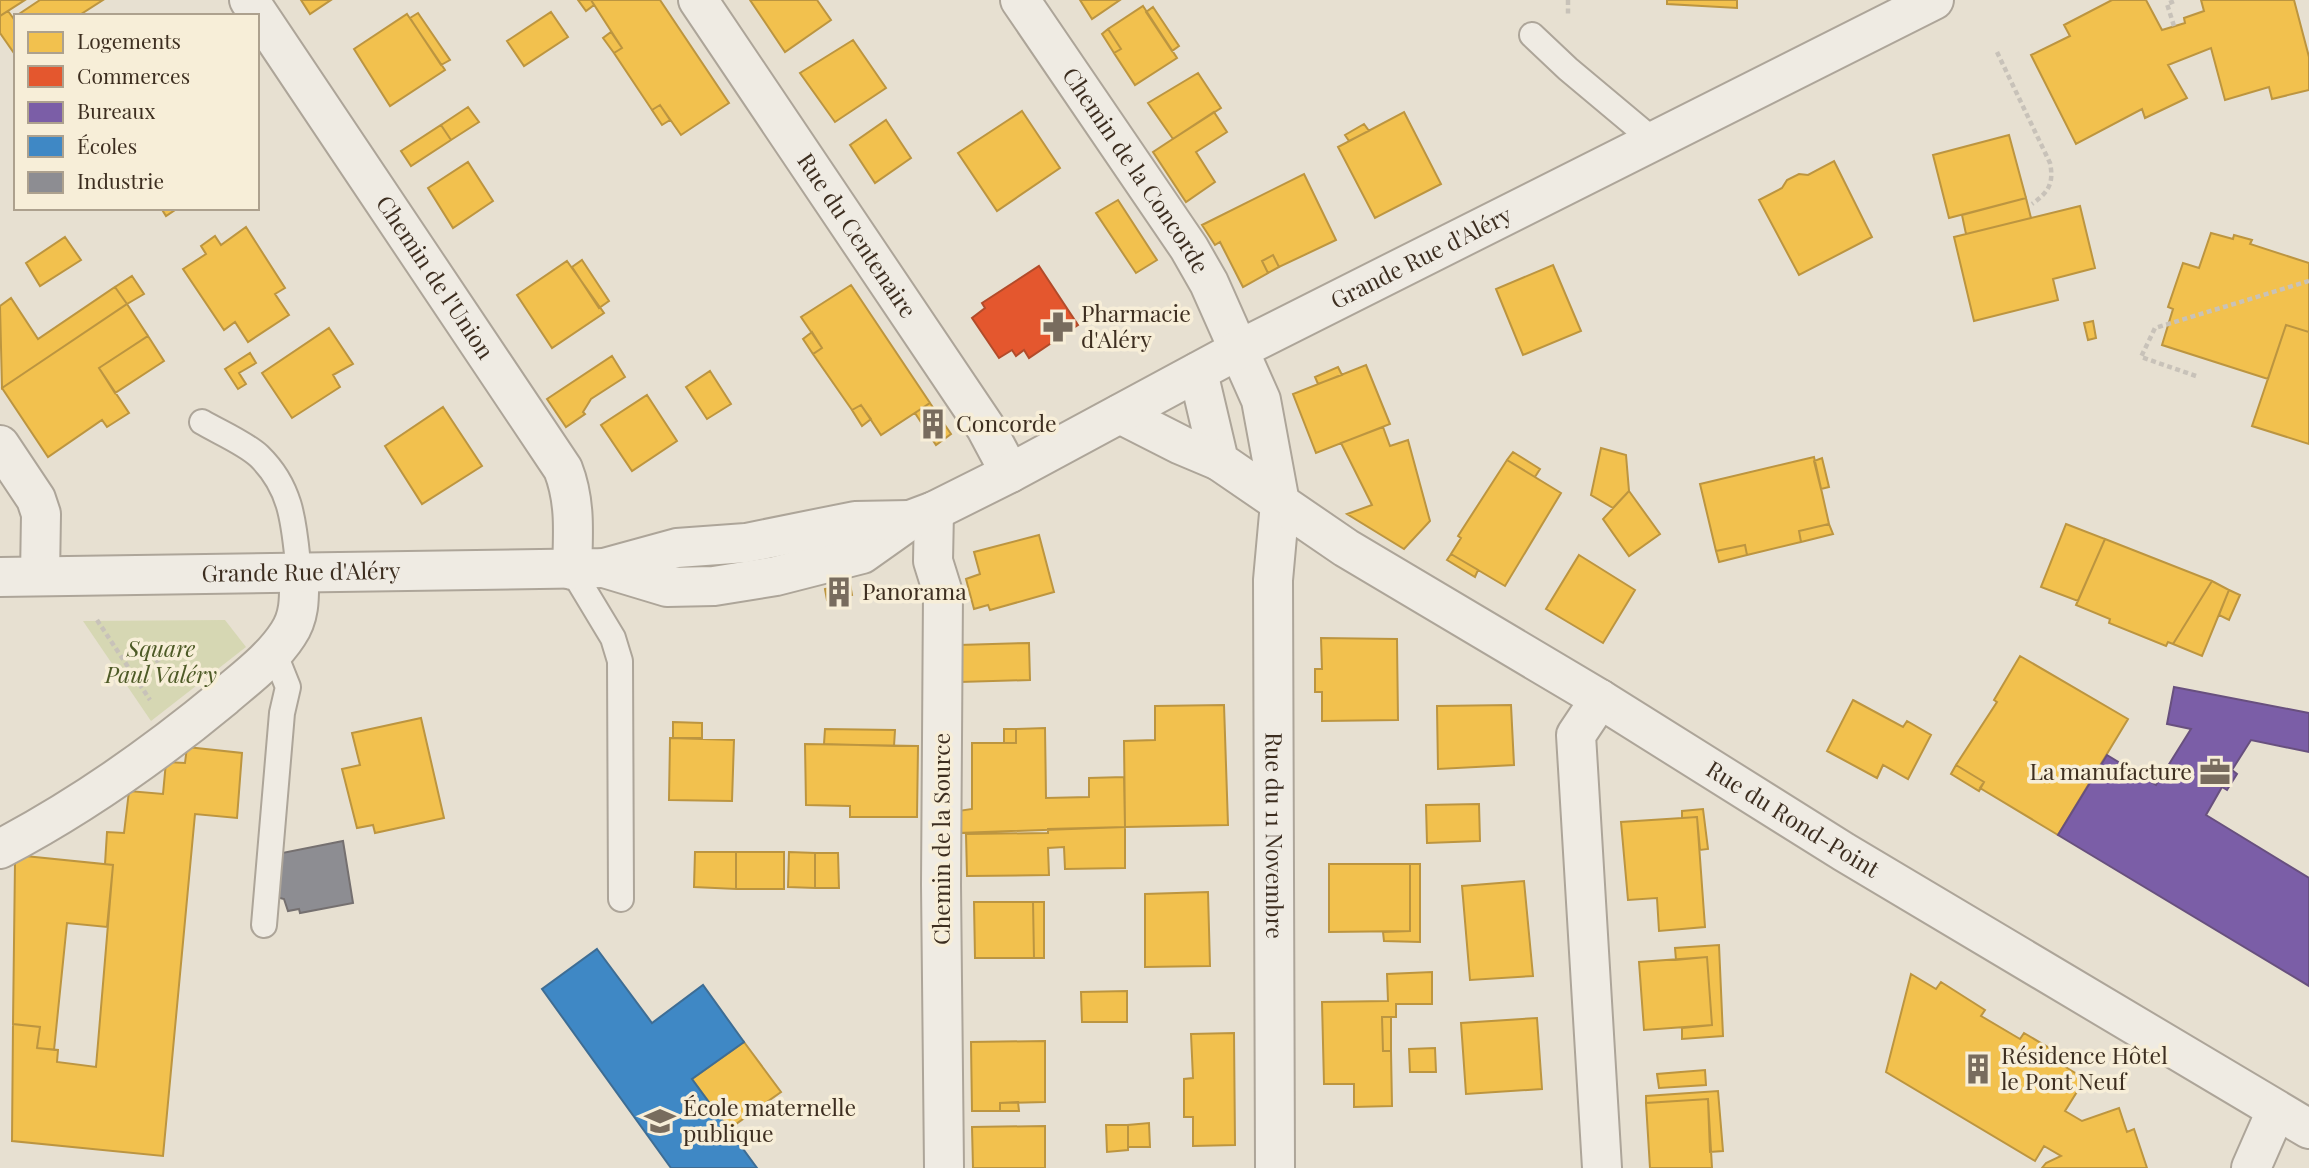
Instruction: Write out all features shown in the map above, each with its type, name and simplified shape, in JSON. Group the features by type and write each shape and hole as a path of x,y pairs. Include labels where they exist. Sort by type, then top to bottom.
{"street":[{"name":"Rue du Centenaire","path":"698,0 986,428 1010,473"},
{"name":"Chemin de la Concorde","path":"1020,0 1189,248 1240,349"},
{"name":"Grande Rue d'Aléry","path":"0,577 588,569 677,548 746,543 855,521 922,515 1010,473 1240,349 1934,0"},
{"name":"Chemin de l'Union","path":"259,15 563,469 588,569"},
{"path":"1240,349 1261,400 1280,503"},
{"path":"1198,372 1219,461"},
{"name":"Rue du Rond-Point","path":"1120,414 1219,461 1346,548 1600,699 1843,852 2293,1120"},
{"path":"0,446 36,499 54,576"},
{"name":"Rue du 11 Novembre","path":"1275,1168 1273,580 1280,503"},
{"name":"Chemin de la Source","path":"922,515 943,593 941,885 944,1168"},
{"path":"0,849 95,795 217,703 274,652 289,633 300,606 299,573"},
{"path":"1600,699 1576,735 1602,1168"},
{"path":"2251,1168 2293,1120"}],"lane":[{"path":"1532,35 1654,141"},
{"path":"202,422 258,456 281,486 292,509 299,573"},
{"path":"588,569 620,661 621,900"},
{"path":"264,925 282,713 288,687 274,652"}],"path":[{"path":"2174,26 2167,4 2177,0"},
{"path":"1997,52 2050,163 2048,191 2032,204"},
{"path":"2196,376 2141,358 2155,328 2309,281"},
{"path":"54,576 135,676 174,736"},
{"path":"135,676 173,649"}],"green space":[{"name":"Square Paul Valéry","path":"225,620 246,647 151,721 83,621"}],"building: Logements":[{"path":"0,0 25,0 0,16"},
{"path":"40,0 103,0 81,14 19,14"},
{"path":"301,0 331,0 310,14"},
{"path":"578,0 591,0 594,5 586,11"},
{"path":"591,0 660,0 729,103 681,135 660,105 652,110 614,53 622,48"},
{"path":"750,0 817,0 831,20 785,52"},
{"path":"1080,0 1120,0 1092,19"},
{"path":"1667,0 1737,0 1737,8 1667,4"},
{"path":"2112,0 2146,0 2162,30 2185,23 2184,18 2204,11 2201,0 2294,0 2309,57 2309,90 2272,99 2269,87 2225,100 2211,48 2168,65 2187,98 2145,118 2142,109 2076,144 2031,55 2070,36 2064,25"},
{"path":"1143,6 1177,58 1135,85 1114,53 1121,49 1108,29"},
{"path":"1153,7 1179,46 1172,51 1146,12"},
{"path":"8,11 14,19 14,53 0,33 0,16"},
{"path":"551,12 568,37 524,66 507,41"},
{"path":"418,13 450,60 441,65 410,18"},
{"path":"407,14 445,70 390,106 354,49"},
{"path":"1108,29 1121,49 1114,53 1102,34"},
{"path":"611,32 622,48 614,53 603,38"},
{"path":"853,40 886,88 835,122 800,73"},
{"path":"1198,73 1221,108 1173,139 1148,103"},
{"path":"660,105 670,120 662,125 652,110"},
{"path":"468,107 479,122 451,140 441,125"},
{"path":"1022,111 1060,168 997,211 958,153"},
{"path":"1214,112 1227,132 1196,152 1215,182 1186,202 1153,152"},
{"path":"1404,112 1441,184 1375,218 1338,147"},
{"path":"886,120 911,158 875,183 850,145"},
{"path":"1364,124 1369,131 1349,141 1345,135"},
{"path":"441,125 451,140 411,166 401,151"},
{"path":"2009,135 2026,198 1949,218 1933,155"},
{"path":"1834,161 1872,237 1799,275 1759,200 1782,188 1787,180 1799,174 1808,175"},
{"path":"468,162 493,201 453,228 428,188"},
{"path":"1304,174 1336,240 1279,267 1273,255 1262,261 1268,273 1243,287 1220,242 1215,245 1202,225"},
{"path":"2026,198 2031,218 1966,234 1962,215"},
{"path":"1118,200 1157,260 1136,273 1096,213"},
{"path":"2080,206 2095,268 2053,279 2058,300 1974,321 1954,237"},
{"path":"162,210 175,210 166,216"},
{"path":"246,227 285,288 275,294 289,315 248,342 235,322 224,330 183,269 206,254 201,246 215,236 221,245"},
{"path":"2211,233 2233,239 2234,235 2252,240 2250,244 2309,263 2309,332 2286,325 2268,379 2162,345 2173,309 2168,307 2183,263 2199,268"},
{"path":"65,237 81,260 40,286 26,263"},
{"path":"1273,255 1279,267 1268,273 1262,261"},
{"path":"582,260 609,301 599,308 572,267"},
{"path":"567,261 604,313 552,348 517,295"},
{"path":"1553,265 1581,331 1523,355 1496,289"},
{"path":"132,276 144,294 127,304 115,287"},
{"path":"851,285 930,403 881,435 861,405 852,410 813,354 822,348 801,317"},
{"path":"115,287 127,304 2,388 0,306 11,298 38,339"},
{"path":"127,304 148,336 99,368 129,413 107,427 102,420 48,457 2,388"},
{"path":"2093,321 2096,338 2088,340 2084,323"},
{"path":"2286,325 2309,332 2309,444 2252,426"},
{"path":"329,328 353,364 333,375 340,387 292,418 262,373"},
{"path":"812,332 822,348 813,354 803,339"},
{"path":"148,336 164,361 115,393 99,368"},
{"path":"250,353 256,363 239,373 246,384 238,389 225,369"},
{"path":"612,356 625,377 591,399 583,412 585,414 566,427 547,399"},
{"path":"1366,365 1390,424 1316,453 1293,394"},
{"path":"1338,367 1342,375 1318,384 1315,377"},
{"path":"710,371 731,404 707,419 686,387"},
{"path":"647,395 677,441 632,471 601,425"},
{"name":"Concorde","path":"930,403 951,434 936,445 915,413"},
{"path":"861,405 871,419 862,426 852,410"},
{"path":"443,407 482,466 422,504 385,446"},
{"path":"1383,427 1390,446 1408,440 1430,521 1404,549 1347,514 1372,505 1341,443"},
{"path":"1601,448 1626,455 1629,491 1613,508 1591,495"},
{"path":"1513,452 1540,469 1535,477 1507,460"},
{"path":"1814,457 1829,524 1799,531 1801,542 1747,555 1745,545 1716,551 1700,484"},
{"path":"1822,458 1829,487 1821,489 1814,461"},
{"path":"1507,460 1561,493 1505,586 1451,554 1461,538 1458,536"},
{"path":"1629,491 1660,534 1629,556 1603,519"},
{"path":"1829,524 1833,534 1801,542 1799,531"},
{"path":"2066,524 2105,539 2078,601 2041,587"},
{"path":"1039,535 1054,592 990,610 988,605 974,609 966,579 980,574 974,552"},
{"path":"2105,539 2212,581 2173,644 2168,642 2166,646 2109,623 2110,619 2076,605"},
{"path":"1745,545 1747,555 1719,562 1716,551"},
{"path":"1451,554 1478,570 1475,577 1447,560"},
{"path":"1579,555 1635,590 1603,643 1546,609"},
{"path":"2212,581 2229,590 2202,656 2173,644"},
{"name":"Panorama","path":"850,584 852,595 827,600 825,589"},
{"path":"2229,590 2240,595 2229,620 2219,615"},
{"path":"1321,638 1397,639 1398,720 1322,721 1322,692 1315,692 1315,669 1322,669"},
{"path":"1029,643 1030,680 960,682 959,645"},
{"path":"2020,656 2128,719 2058,835 1980,788 1984,782 1956,765 1997,702 1994,700"},
{"path":"1853,700 1903,727 1907,721 1931,735 1908,779 1883,765 1877,778 1827,751"},
{"path":"1224,705 1228,825 1125,827 1124,741 1155,740 1155,706"},
{"path":"1511,705 1514,765 1438,769 1437,706"},
{"path":"421,718 444,818 375,833 373,825 357,828 342,769 360,765 352,733"},
{"path":"673,722 702,723 702,738 673,738"},
{"path":"1045,728 1046,798 1089,797 1089,778 1124,777 1125,827 958,833 958,811 972,809 972,743 1016,743 1016,729"},
{"path":"825,729 895,730 894,746 824,744"},
{"path":"1004,729 1016,729 1016,743 1004,743"},
{"path":"670,738 734,740 732,801 669,800"},
{"path":"805,744 918,746 917,817 850,817 850,806 806,805"},
{"path":"187,747 242,753 237,818 195,814 163,1156 12,1141 13,1024 40,1027 37,1048 58,1050 57,1062 96,1067 113,865 105,864 107,832 124,833 129,791 163,794 166,762 185,763"},
{"path":"1956,765 1984,782 1979,791 1951,774"},
{"path":"1479,804 1480,841 1427,843 1426,805"},
{"path":"1703,809 1708,849 1700,850 1697,817 1682,818 1682,811"},
{"path":"1697,817 1705,927 1659,931 1657,898 1628,900 1621,822"},
{"path":"1125,827 1125,868 1065,869 1064,847 1048,848 1049,875 967,876 966,834 1048,833 1048,829"},
{"path":"695,852 736,852 736,889 694,887"},
{"path":"736,852 784,852 784,889 736,889"},
{"path":"789,852 815,853 815,888 788,887"},
{"path":"815,853 838,853 839,888 815,888"},
{"path":"25,856 113,865 107,927 67,923 54,1050 37,1048 40,1027 13,1024 15,862"},
{"path":"1329,864 1410,864 1410,931 1329,932"},
{"path":"1410,864 1420,864 1420,942 1384,941 1383,932 1410,931"},
{"path":"1524,881 1533,976 1470,980 1462,886"},
{"path":"1208,892 1210,966 1145,967 1145,894"},
{"path":"974,902 1033,902 1034,958 975,958"},
{"path":"1033,902 1044,902 1044,958 1034,958"},
{"path":"1719,945 1723,1036 1682,1039 1682,1028 1712,1025 1707,957 1676,960 1675,948"},
{"path":"1707,957 1712,1025 1644,1030 1639,962"},
{"path":"1432,972 1432,1004 1396,1004 1396,1017 1382,1017 1383,1051 1391,1051 1392,1106 1354,1107 1354,1084 1324,1084 1322,1002 1388,1001 1387,974"},
{"name":"Résidence Hôtel le Pont Neuf","path":"1911,974 1936,989 1941,982 1985,1010 1981,1016 2020,1039 2024,1033 2068,1059 2064,1066 2085,1079 2065,1111 2082,1121 2119,1108 2127,1132 2134,1129 2147,1168 2042,1168 2061,1156 2044,1146 2035,1161 1886,1072"},
{"path":"1127,991 1127,1022 1082,1022 1081,992"},
{"path":"1382,1017 1391,1017 1391,1051 1383,1051"},
{"path":"1537,1018 1542,1089 1466,1094 1461,1023"},
{"path":"1234,1033 1235,1145 1193,1146 1193,1117 1184,1117 1184,1079 1193,1078 1191,1034"},
{"path":"1045,1041 1045,1102 1000,1103 1000,1111 972,1111 971,1042"},
{"path":"744,1042 781,1092 729,1129 692,1079"},
{"path":"1435,1048 1436,1072 1410,1072 1409,1049"},
{"path":"1705,1070 1706,1085 1659,1088 1657,1074"},
{"path":"1718,1091 1723,1151 1710,1152 1708,1099 1646,1103 1646,1096"},
{"path":"1708,1099 1712,1168 1650,1168 1646,1103"},
{"path":"1018,1102 1019,1111 1000,1111 1000,1103"},
{"path":"1149,1123 1150,1147 1128,1147 1128,1125"},
{"path":"1106,1125 1128,1125 1128,1150 1107,1152"},
{"path":"1045,1126 1045,1168 973,1168 972,1127"}],"building: Commerces":[{"path":"1039,266 1078,325 1029,358 1024,350 1016,356 1012,350 999,358 972,318 985,308 982,303"}],"building: Bureaux":[{"path":"2174,687 2309,713 2309,752 2251,740 2232,770 2237,774 2227,790 2222,787 2206,815 2309,878 2309,986 2058,835 2107,755 2156,785 2191,729 2167,724"}],"building: Écoles":[{"path":"597,949 652,1023 703,985 744,1042 692,1079 757,1168 671,1168 542,989"}],"building: Industrie":[{"path":"343,841 353,903 300,913 299,909 288,911 284,899 276,897 282,853"}],"place":[{"name":"Pharmacie d'Aléry","path":"1058,327"},
{"name":"Concorde","path":"933,424"},
{"name":"Panorama","path":"839,592"},
{"name":"La manufacture","path":"2215,772"},
{"name":"Résidence Hôtel le Pont Neuf","path":"1978,1069"},
{"name":"École maternelle publique","path":"660,1121"}]}
